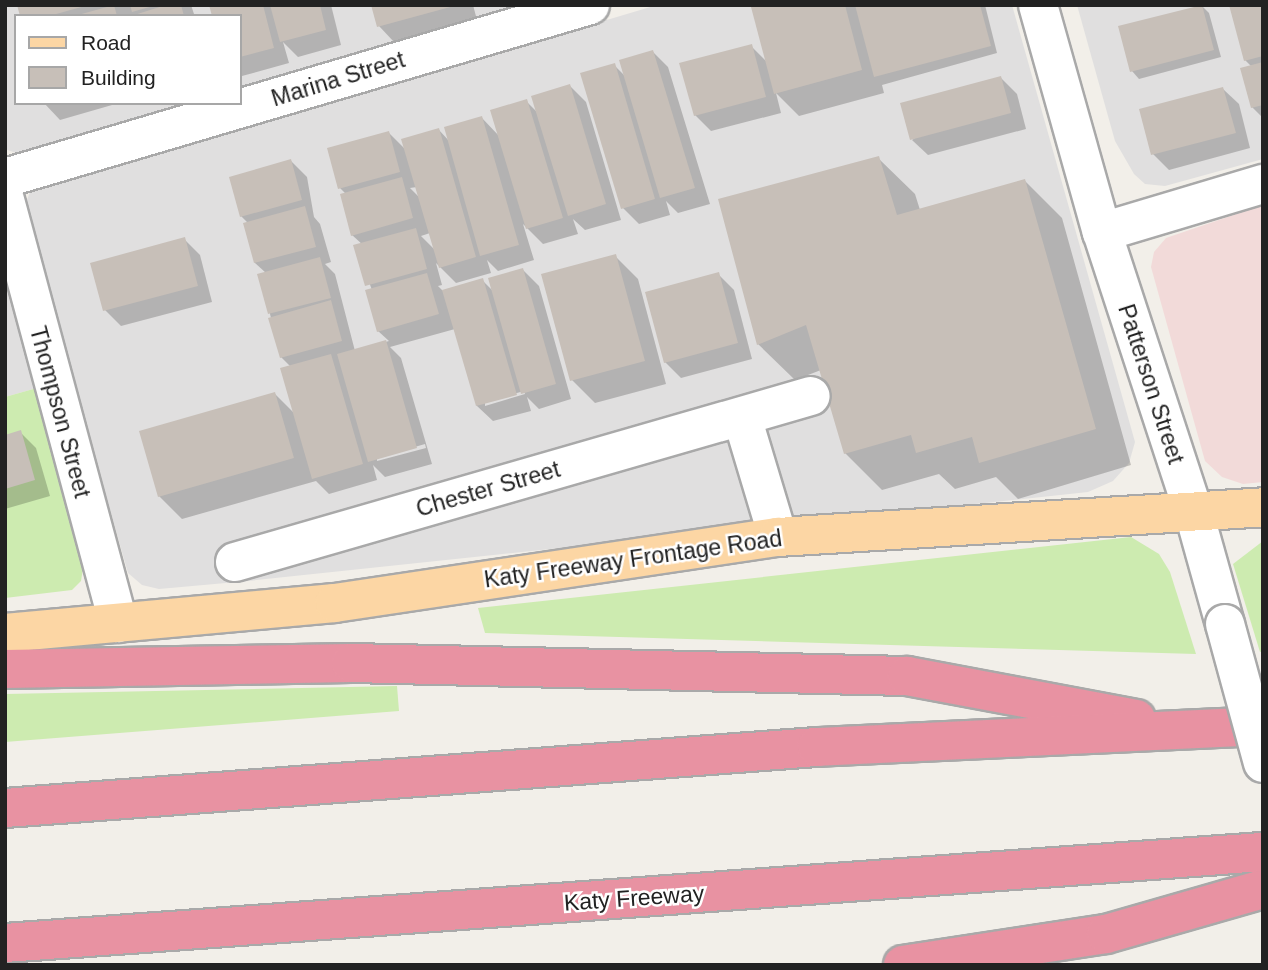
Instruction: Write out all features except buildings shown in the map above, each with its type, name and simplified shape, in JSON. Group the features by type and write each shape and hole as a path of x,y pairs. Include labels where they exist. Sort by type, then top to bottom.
{"highway":[{"path":"5,669 351,663 907,677 1204,731"},
{"path":"5,808 803,748 1204,731 1263,726"},
{"name":"Katy Freeway","path":"5,943 1263,852"},
{"path":"904,965 1106,934 1263,890"}],"main road":[{"name":"Katy Freeway Frontage Road","path":"5,633 335,603 778,537 1263,507"}],"street":[{"name":"Marina Street","path":"5,178 590,5"},
{"name":"Patterson Street","path":"1038,5 1102,232 1194,513 1263,763"},
{"path":"1102,232 1263,184"},
{"name":"Thompson Street","path":"5,200 118,623"},
{"name":"Chester Street","path":"235,562 811,396"},
{"path":"742,417 778,537"}],"shaded area":[{"path":"5,5 542,5 242,93 242,14 14,14 14,105 201,105 27,157 5,149"},
{"path":"657,5 1012,5 1135,442 1129,463 1113,481 1088,492 248,581 159,589 142,585 128,573 24,208 30,192"},
{"path":"1077,5 1263,5 1263,159 1165,186 1145,184 1134,174 1115,141"},
{"path":"1263,205 1263,482 1243,484 1222,477 1205,461 1151,267 1154,252 1166,238"},
{"path":"5,250 44,386 5,397"}],"green space":[{"path":"44,386 84,562 81,581 72,590 5,598 5,397"},
{"path":"1131,537 1159,554 1170,572 1196,654 485,633 478,608"},
{"path":"1263,541 1263,651 1260,652 1233,564"},
{"path":"397,686 399,711 5,742 5,694"}]}
